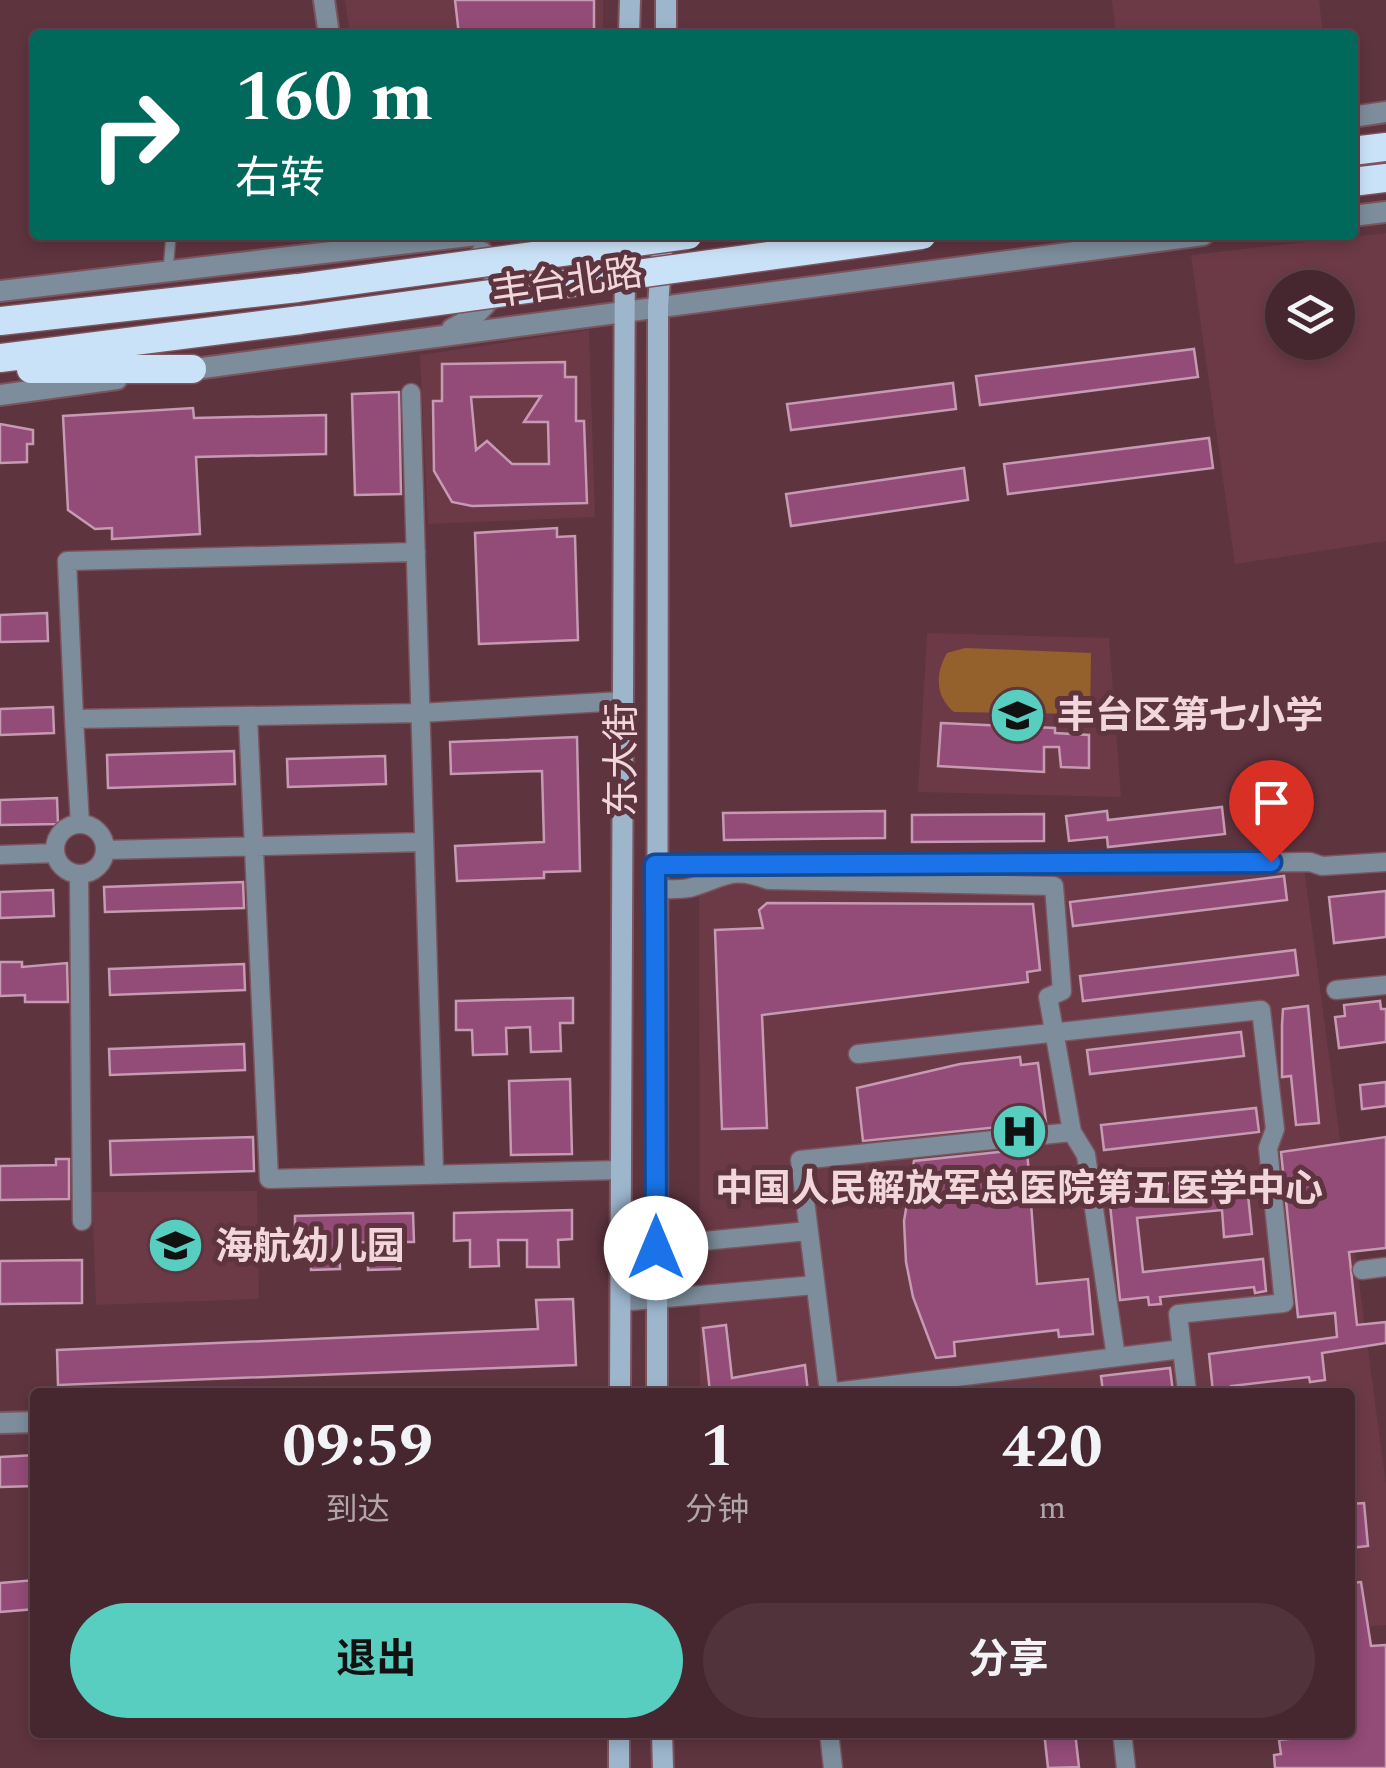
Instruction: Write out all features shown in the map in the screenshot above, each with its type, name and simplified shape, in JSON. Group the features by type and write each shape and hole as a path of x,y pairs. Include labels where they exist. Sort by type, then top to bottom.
{"highway":[{"path":"1358,150 1386,147"},
{"path":"1358,181 1386,178"},
{"name":"丰台北路","path":"0,321 298,288 651,240"},
{"name":"丰台北路","path":"0,358 885,240"},
{"path":"0,369 192,369"}],"main road":[{"path":"629,30 630,0"},
{"path":"666,0 666,30"},
{"name":"东大街","path":"620,1388 625,240"},
{"name":"东大街","path":"657,1388 655,865 658,307 663,240"},
{"path":"619,1738 619,1768"},
{"path":"662,1738 663,1768"}],"street":[{"path":"324,0 328,30"},
{"path":"1358,116 1386,112"},
{"path":"1358,215 1386,212"},
{"name":"丰台北路","path":"0,290 168,271 352,240"},
{"path":"437,337 473,318 489,302 495,283 494,269 469,240"},
{"name":"丰台北路","path":"0,394 1165,240"},
{"path":"412,393 434,1172"},
{"path":"80,824 66,561 416,552"},
{"path":"74,719 420,713 622,702"},
{"path":"248,718 269,1179 620,1170"},
{"path":"80,824 95,829 105,850 94,870 79,874 63,868 55,853 64,829 80,824"},
{"path":"105,850 424,842"},
{"path":"0,855 55,853"},
{"path":"655,865 1310,862 1322,866 1386,862"},
{"path":"655,890 688,888 717,874 749,872 768,880 1054,886 1062,990 1048,998 1072,1132 1086,1155 1116,1358"},
{"path":"79,874 82,1221"},
{"path":"1336,990 1386,984"},
{"path":"858,1054 1262,1010 1275,1130 1268,1148 1284,1302 1178,1314 1187,1388"},
{"path":"831,1388 800,1160 1072,1132"},
{"path":"620,1250 808,1230"},
{"path":"1362,1270 1386,1267"},
{"path":"620,1302 815,1285"},
{"path":"865,1388 1182,1350"},
{"path":"0,1423 30,1422"},
{"path":"830,1738 833,1768"},
{"path":"1123,1738 1126,1768"}],"lane":[{"path":"168,271 171,240"}],"shaded area":[{"path":"345,0 603,0 603,30 349,30"},
{"path":"1112,0 1319,0 1322,30 1115,30"},
{"path":"1386,233 1386,541 1235,564 1191,255 1324,240 1358,240 1358,236"},
{"path":"589,330 595,517 428,524 420,355"},
{"name":"丰台区第七小学","path":"927,633 1109,638 1121,797 918,792"},
{"path":"965,648 1091,653 1090,714 954,712 940,692 940,669 947,653"},
{"name":"中国人民解放军总医院第五医学中心","path":"1304,868 1386,1485 1386,1625 1355,1628 1355,1388 700,1388 699,869"},
{"name":"海航幼儿园","path":"257,1191 259,1299 96,1305 92,1192"}],"building":[{"path":"455,0 594,0 594,30 458,30"},
{"path":"1194,349 1198,377 980,405 976,376"},
{"path":"565,362 565,377 576,377 576,421 584,421 587,503 472,506 452,502 434,471 433,401 442,401 442,364","holes":["541,396 524,422 548,422 549,464 512,464 487,441 476,450 471,397"]},
{"path":"953,383 956,409 791,430 787,404"},
{"path":"399,392 401,494 355,495 352,394"},
{"path":"193,408 194,418 326,415 326,454 196,457 200,534 112,539 112,528 95,529 68,510 63,416"},
{"path":"0,424 33,430 33,444 27,444 27,462 0,463"},
{"path":"1209,438 1213,468 1008,494 1004,464"},
{"path":"964,468 968,500 791,526 786,494"},
{"path":"557,528 557,537 575,536 578,640 479,644 475,533"},
{"path":"47,613 48,641 0,642 0,615"},
{"path":"53,707 54,733 0,735 0,709"},
{"path":"941,723 1055,728 1055,733 1089,735 1089,768 1061,767 1059,747 1044,747 1044,772 938,766"},
{"path":"577,737 580,871 544,872 544,878 457,881 455,846 544,842 542,771 451,774 450,742"},
{"path":"234,751 235,784 108,788 107,755"},
{"path":"385,756 386,784 288,787 287,759"},
{"path":"57,798 58,824 0,825 0,800"},
{"path":"1222,807 1225,834 1108,847 1107,837 1069,841 1066,816 1107,811 1108,820"},
{"path":"885,811 885,838 724,840 723,813"},
{"path":"1044,814 1044,841 912,842 912,815"},
{"path":"1284,876 1287,900 1073,926 1070,902"},
{"path":"243,882 244,908 105,912 104,887"},
{"path":"53,890 54,916 0,918 0,892"},
{"path":"1386,891 1386,937 1334,943 1329,897"},
{"path":"767,903 1033,904 1040,970 1027,972 1028,982 762,1015 767,1128 722,1129 715,930 763,928 759,910"},
{"path":"1295,950 1298,975 1083,1001 1080,976"},
{"path":"0,962 22,962 22,967 67,963 68,1002 25,1002 25,995 0,996"},
{"path":"244,964 245,990 110,995 109,969"},
{"path":"573,998 573,1023 560,1023 561,1051 531,1052 530,1027 506,1028 507,1054 473,1055 472,1030 456,1030 456,1001"},
{"path":"1380,1001 1381,1009 1386,1009 1386,1042 1339,1048 1335,1017 1345,1016 1344,1005"},
{"path":"1308,1006 1319,1123 1296,1125 1291,1076 1282,1077 1283,1009"},
{"path":"1241,1032 1244,1056 1090,1074 1087,1050"},
{"path":"244,1044 245,1070 110,1075 109,1049"},
{"path":"1020,1057 1021,1065 1038,1063 1046,1122 863,1141 857,1088 960,1064"},
{"path":"570,1079 572,1154 511,1155 509,1081"},
{"path":"1386,1082 1386,1106 1362,1109 1360,1085"},
{"path":"1256,1108 1259,1132 1104,1150 1101,1125"},
{"path":"253,1137 254,1171 111,1175 110,1141"},
{"path":"1386,1137 1386,1248 1349,1252 1357,1325 1386,1322 1386,1343 1322,1353 1325,1380 1310,1382 1309,1377 1213,1388 1209,1354 1337,1337 1335,1313 1298,1317 1281,1152"},
{"path":"1027,1149 1037,1284 1088,1279 1093,1334 1059,1337 1058,1330 954,1342 955,1356 936,1358 913,1297 906,1262 904,1221 914,1161"},
{"path":"56,1159 69,1159 69,1199 0,1200 0,1166 56,1165"},
{"path":"1224,1177 1225,1187 1247,1185 1252,1234 1224,1237 1222,1210 1137,1218 1143,1272 1263,1259 1266,1291 1255,1293 1254,1287 1160,1297 1161,1304 1149,1305 1148,1297 1120,1300 1109,1195 1136,1192 1136,1187"},
{"path":"572,1210 572,1239 558,1240 559,1267 527,1267 527,1240 498,1240 499,1266 470,1267 470,1240 454,1241 454,1213"},
{"path":"413,1213 414,1242 399,1242 400,1269 368,1270 368,1242 339,1243 340,1269 311,1270 311,1243 295,1244 295,1216"},
{"path":"82,1260 82,1303 0,1304 0,1261"},
{"path":"573,1299 576,1365 58,1385 57,1350 538,1329 536,1300"},
{"path":"726,1325 732,1378 805,1365 808,1388 710,1388 703,1328"},
{"path":"1170,1368 1172,1388 1102,1388 1101,1376"},
{"path":"30,1455 30,1486 0,1487 0,1457"},
{"path":"1364,1503 1368,1546 1355,1547 1355,1504"},
{"path":"30,1580 30,1609 0,1612 0,1583"},
{"path":"1361,1582 1371,1646 1386,1645 1386,1768 1275,1768 1274,1755 1281,1754 1279,1740 1355,1738 1355,1583"},
{"path":"1045,1738 1076,1738 1079,1767 1048,1768"}],"place":[{"name":"丰台区第七小学","path":"1018,715"},
{"name":"中国人民解放军总医院第五医学中心","path":"1019,1131"},
{"name":"海航幼儿园","path":"176,1246"}],"route":[{"path":"656,1248 655,865 1271,862"}]}
